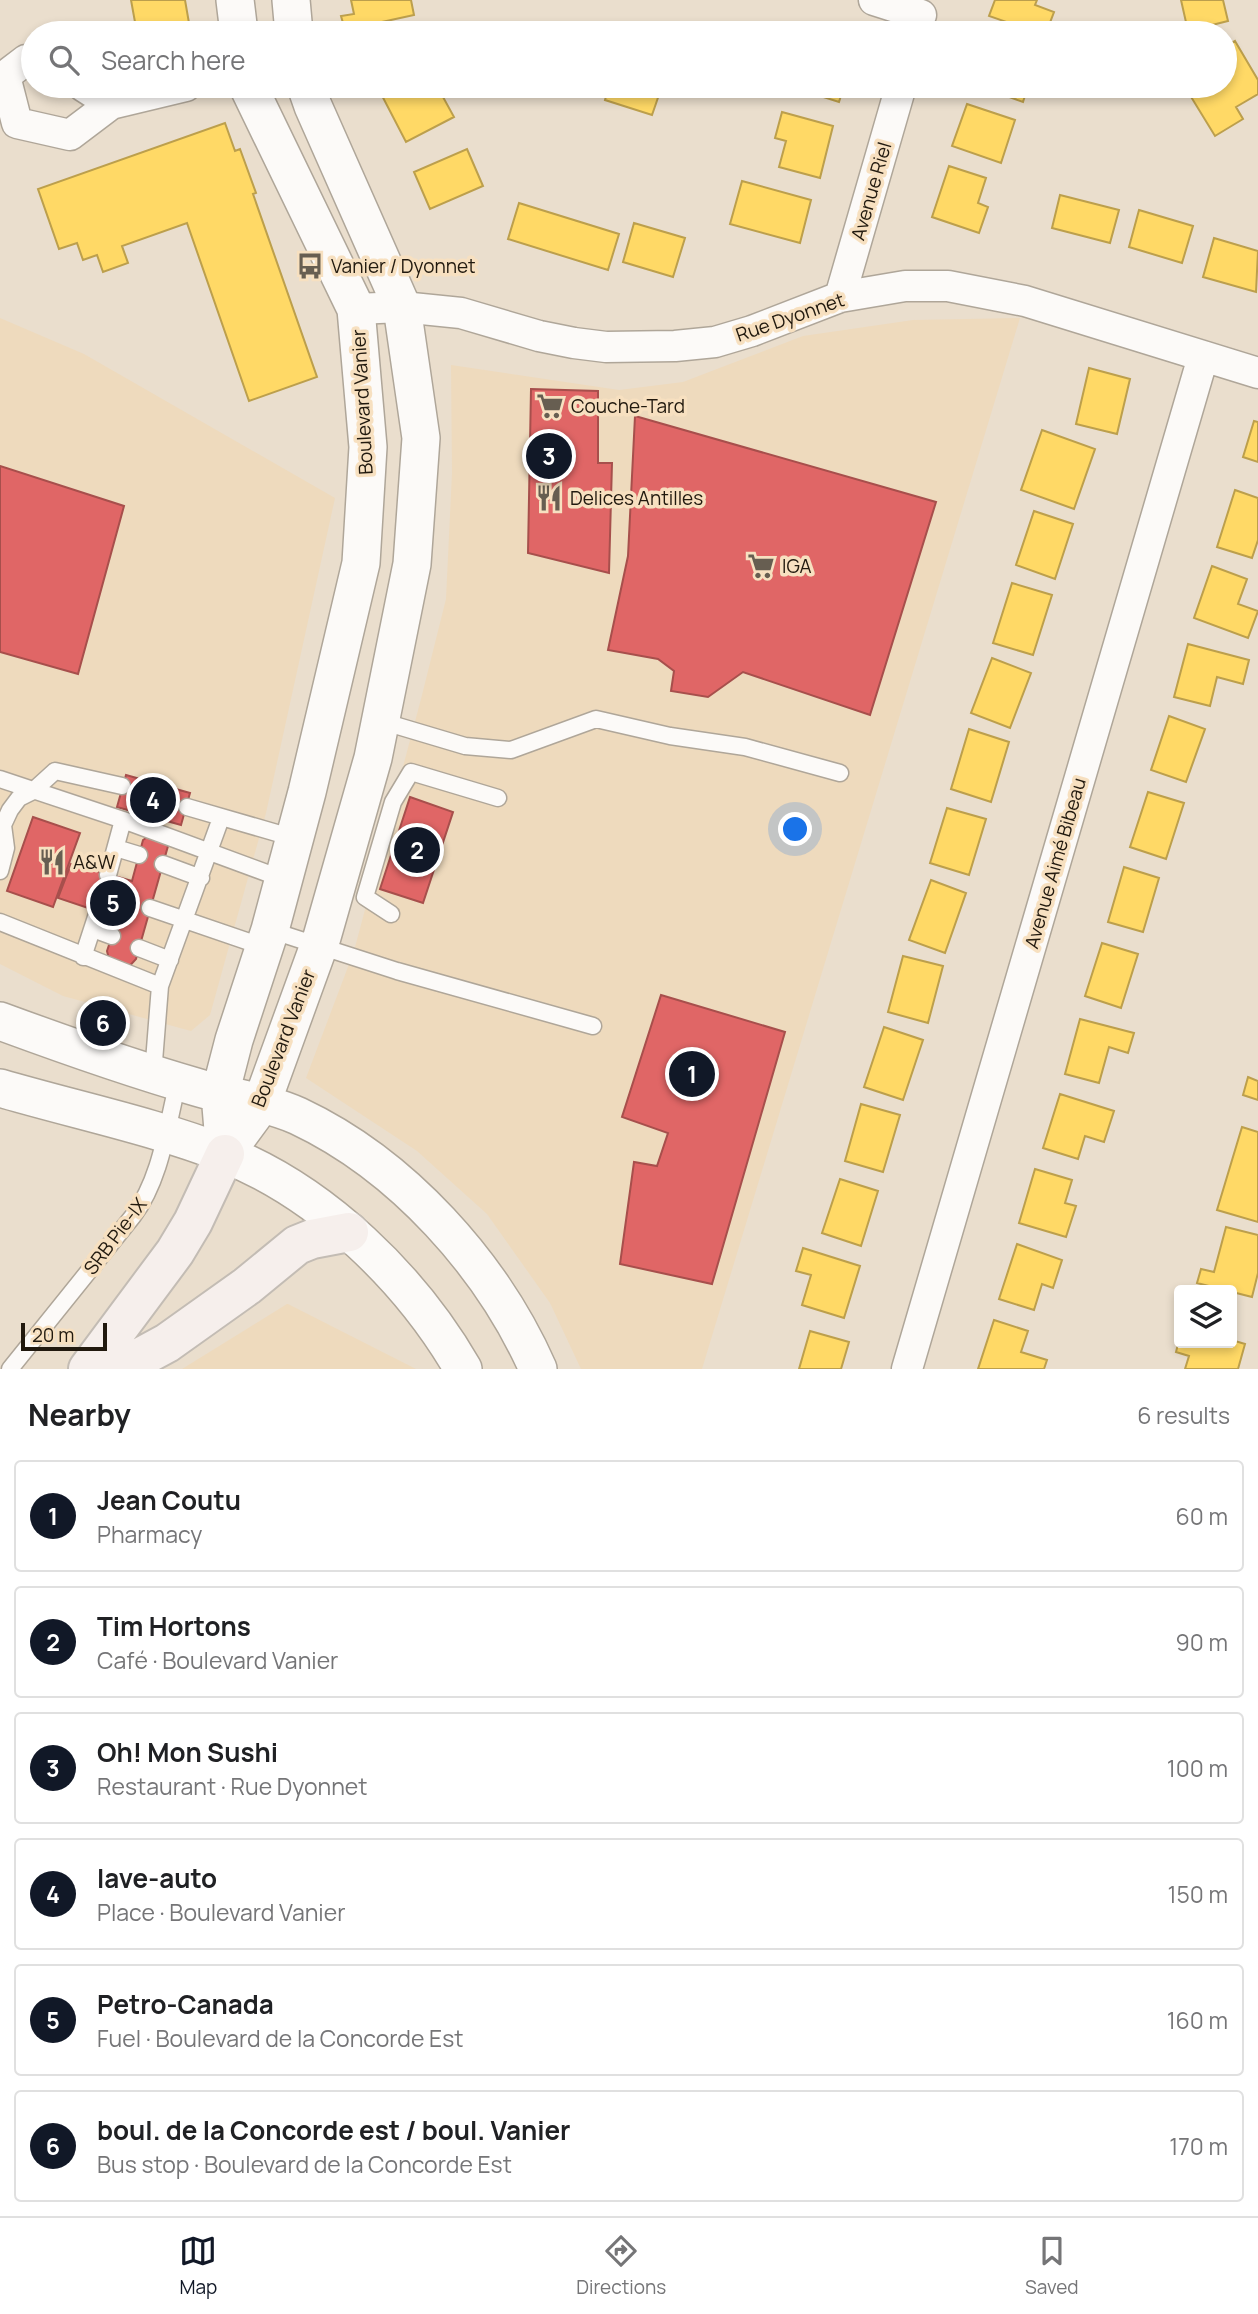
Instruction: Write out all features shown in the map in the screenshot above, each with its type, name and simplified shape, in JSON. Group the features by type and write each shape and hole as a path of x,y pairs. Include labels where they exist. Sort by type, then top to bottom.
{"highway":[{"path":"88,1369 175,1252 225,1154"},
{"path":"119,1369 167,1343 247,1286 297,1245 349,1231"}],"street":[{"path":"235,0 238,21"},
{"path":"291,0 293,21"},
{"path":"874,0 921,16"},
{"path":"21,64 5,76 17,123 70,135 111,104 136,98"},
{"path":"102,98 111,104"},
{"name":"Boulevard Vanier","path":"225,1154 220,1094 234,1040 267,938 312,772 363,553 368,447 356,310 254,98"},
{"name":"Boulevard Vanier","path":"225,1154 261,1105 318,946 373,758 412,564 421,438 402,307 310,98"},
{"name":"Avenue Riel","path":"840,297 898,98"},
{"name":"Rue Dyonnet","path":"356,310 402,307 461,313 539,336 574,343 675,346 715,342 752,331 840,297 905,286 948,286 1025,300 1258,373"},
{"name":"Avenue Aimé Bibeau","path":"907,1369 1203,357"},
{"path":"0,1021 166,1078 298,1116 346,1144 432,1213 470,1257 522,1336 538,1369"},
{"path":"0,1088 165,1134 225,1154 267,1175 349,1231 386,1265 450,1346 463,1369"}],"lane":[{"path":"381,721 465,746 512,750 596,719 670,736 745,747 840,773"},
{"path":"0,871 6,848 3,825 19,798 33,791 55,771 122,786"},
{"path":"391,914 365,897 393,802 411,772 498,798"},
{"path":"0,779 123,820 283,879"},
{"path":"187,807 294,838"},
{"name":"SRB Pie-IX","path":"10,1369 137,1211 152,1180 165,1134 166,1078 160,986 221,818"},
{"path":"108,875 123,820"},
{"path":"116,848 139,855"},
{"path":"163,864 201,878"},
{"path":"150,908 185,920 318,946 593,1026"},
{"path":"83,957 98,911"},
{"path":"0,922 160,986"},
{"path":"93,929 112,936"},
{"path":"139,948 170,960"}],"shaded area":[{"path":"0,318 84,354 335,498 266,813 210,1015 191,1031 63,996 0,964"},
{"path":"1020,318 702,1369 581,1369 550,1303 487,1214 417,1151 306,1078 354,951 446,599 452,473 451,365 619,390 683,382 803,336 913,320"},
{"path":"288,1304 416,1369 182,1369"}],"building: Homes":[{"path":"131,0 185,0 189,21 135,21"},
{"path":"351,0 411,0 414,15 386,21 342,21 341,16 354,14"},
{"path":"995,0 1037,0 1035,5 1054,12 1051,21 1003,21 989,16"},
{"path":"1181,0 1223,0 1228,21 1186,21"},
{"path":"1237,44 1258,80 1258,94 1236,107 1243,119 1215,136 1192,98 1237,98"},
{"path":"383,98 444,98 454,117 406,142"},
{"path":"606,98 658,98 652,115"},
{"path":"967,104 1015,120 1001,163 952,146"},
{"path":"782,112 833,126 820,178 779,167 786,141 775,138"},
{"path":"225,123 235,151 240,149 256,193 253,194 317,377 249,401 187,223 122,246 128,263 103,272 97,255 83,260 77,243 59,249 38,189"},
{"path":"467,149 483,186 430,209 414,172"},
{"path":"949,166 986,178 978,203 988,207 979,233 932,217"},
{"path":"742,181 811,200 800,243 730,224"},
{"path":"1060,195 1119,210 1110,243 1052,228"},
{"path":"519,203 619,234 608,270 508,239"},
{"path":"1139,210 1193,226 1182,263 1129,247"},
{"path":"634,223 685,238 673,277 623,262"},
{"path":"1214,238 1258,251 1256,292 1203,277"},
{"path":"1089,368 1130,379 1117,434 1076,424"},
{"path":"1254,421 1258,422 1258,462 1243,457"},
{"path":"1042,430 1095,449 1074,509 1021,490"},
{"path":"1235,490 1258,498 1258,540 1252,558 1217,547"},
{"path":"1034,511 1073,524 1055,579 1016,565"},
{"path":"1212,566 1247,579 1238,604 1258,611 1248,638 1194,618"},
{"path":"1012,583 1052,595 1033,655 993,643"},
{"path":"1188,644 1249,660 1243,684 1217,677 1210,706 1174,697"},
{"path":"992,658 1031,673 1010,728 971,713"},
{"path":"1169,716 1205,729 1186,782 1151,770"},
{"path":"969,729 1009,742 991,802 951,789"},
{"path":"1148,792 1184,803 1166,859 1130,847"},
{"path":"947,808 986,819 969,875 930,863"},
{"path":"1124,867 1159,878 1143,932 1108,922"},
{"path":"931,880 966,893 945,953 909,940"},
{"path":"1102,943 1138,954 1121,1008 1085,996"},
{"path":"903,956 943,966 928,1023 888,1012"},
{"path":"1080,1019 1134,1033 1128,1053 1109,1047 1099,1083 1065,1074"},
{"path":"884,1027 923,1040 903,1100 864,1087"},
{"path":"1248,1077 1258,1081 1258,1100 1243,1095"},
{"path":"1060,1094 1114,1111 1104,1142 1085,1136 1078,1159 1043,1148"},
{"path":"861,1104 900,1115 883,1172 845,1161"},
{"path":"1242,1127 1258,1132 1258,1222 1217,1210"},
{"path":"1035,1169 1072,1180 1065,1203 1076,1206 1066,1237 1019,1223"},
{"path":"840,1179 878,1191 861,1246 822,1233"},
{"path":"1226,1227 1258,1235 1258,1273 1252,1297 1237,1293 1237,1285 1197,1283 1201,1269 1214,1272"},
{"path":"1017,1244 1062,1260 1053,1288 1042,1284 1034,1310 999,1299"},
{"path":"803,1248 860,1266 844,1318 802,1305 811,1275 796,1271"},
{"path":"994,1320 1028,1331 1021,1352 1047,1360 1044,1369 978,1369"},
{"path":"810,1331 849,1342 841,1369 799,1369"},
{"path":"1237,1342 1245,1344 1238,1369 1185,1369 1189,1356 1176,1352 1177,1348 1237,1348"}],"building: Shops":[{"path":"531,389 598,391 598,463 612,463 609,573 528,553"},
{"path":"635,416 936,502 870,715 743,672 708,697 671,691 674,671 658,659 608,650 628,556"},
{"path":"0,466 124,506 78,674 0,652"},
{"path":"126,775 190,793 181,825 117,807"},
{"path":"410,797 453,812 423,903 380,889"},
{"path":"33,817 80,833 53,907 7,891"},
{"path":"149,836 159,838 168,846 136,959 126,970 111,967 107,951 118,918 58,898 71,864 132,881 143,840"},
{"path":"661,995 785,1032 712,1284 620,1264 634,1162 657,1166 668,1133 622,1117"}],"place":[{"name":"Vanier / Dyonnet","path":"310,266"},
{"name":"Couche-Tard","path":"550,406"},
{"name":"Oh! Mon Sushi","path":"549,456"},
{"name":"Delices Antilles","path":"549,498"},
{"name":"IGA","path":"761,566"},
{"name":"lave-auto","path":"153,800"},
{"name":"Tim Hortons","path":"417,850"},
{"name":"A&W","path":"52,862"},
{"name":"Petro-Canada","path":"113,903"},
{"name":"boul. de la Concorde est / boul. Vanier","path":"103,1023"},
{"name":"Jean Coutu","path":"692,1074"}]}
